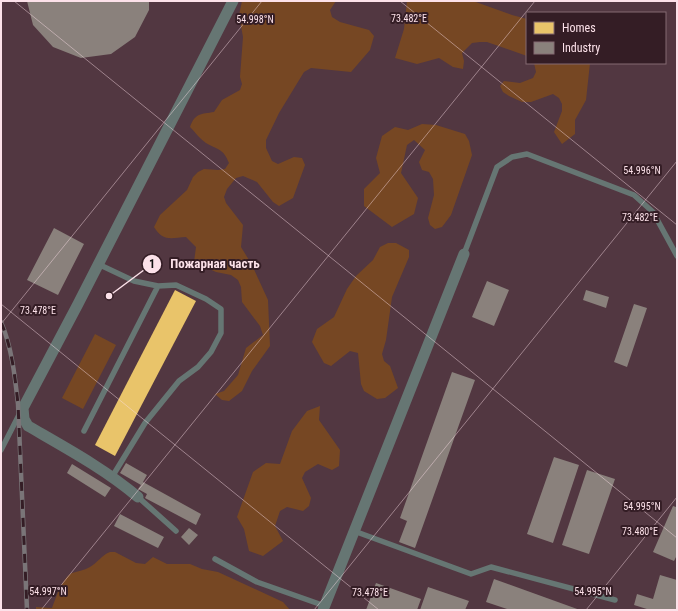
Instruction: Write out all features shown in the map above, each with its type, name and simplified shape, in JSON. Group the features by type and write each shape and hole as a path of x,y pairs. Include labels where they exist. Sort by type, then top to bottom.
{"street":[{"path":"138,497 82,457 28,426 24,419 23,408 233,1"},
{"path":"324,608 464,254"}],"lane":[{"path":"464,254 497,167 512,157 527,154 634,195 653,212 677,256"},
{"path":"98,264 134,281 158,286 176,285 206,299 221,309 221,333 211,352 198,367 179,381 145,423 112,477"},
{"path":"84,431 158,286"},
{"path":"1,450 23,408"},
{"path":"138,497 176,531"},
{"path":"354,531 471,574 491,567 615,600"},
{"path":"215,559 257,582 324,608"}],"shaded area":[{"path":"242,1 336,1 330,10 332,17 340,22 369,30 374,36 370,50 351,72 311,68 304,72 279,113 266,140 266,148 272,161 278,164 294,157 302,158 305,165 293,198 279,206 273,202 257,182 243,176 236,178 227,189 224,197 226,203 243,225 241,247 252,265 268,300 270,346 252,371 242,391 229,401 222,400 215,394 224,391 238,375 246,348 263,335 260,326 242,302 241,287 238,280 231,275 216,272 194,262 196,247 186,237 164,237 157,232 154,227 160,215 187,190 193,177 198,172 204,169 225,169 229,163 225,155 220,150 206,143 190,127 196,117 202,114 214,112 222,100 240,90 242,84 240,77 243,37 239,15"},
{"path":"407,1 473,1 526,19 526,56 487,42 480,42 472,43 462,53 464,61 463,69 453,67 439,58 417,64 395,58 404,29"},
{"path":"534,64 590,64 586,100 575,120 575,134 562,144 554,132 562,111 562,104 559,98 553,94 531,102 522,102 503,92 500,86 504,81 520,83 533,78 536,72"},
{"path":"422,124 436,125 465,134 469,141 472,155 451,215 442,227 435,229 430,225 428,218 434,195 433,179 429,172 422,170 419,162 425,150 414,140 407,145 401,173 418,198 414,214 392,227 364,206 364,189 380,173 376,158 382,136 395,127 408,130"},
{"path":"388,243 396,243 409,250 409,257 392,297 386,340 382,354 384,361 390,366 398,388 385,398 377,399 364,391 361,384 358,353 350,351 331,366 324,363 312,342 317,329 334,317 347,289 356,276 373,260 380,247"},
{"path":"95,334 116,345 83,409 62,398"},
{"path":"320,406 319,420 340,450 339,466 332,470 318,464 305,472 302,478 311,498 309,506 303,511 287,507 280,511 275,526 283,541 263,556 249,551 244,529 237,517 253,472 266,463 280,464 292,431 307,411"},
{"path":"110,552 115,552 136,563 145,564 153,557 167,564 190,564 202,569 218,572 283,602 290,610 36,610 36,607 52,608 65,579 68,576 72,573 90,567"}],"building: Homes":[{"path":"175,290 196,301 115,456 95,445"}],"building: Industry":[{"path":"27,1 149,1 149,10 135,37 111,54 81,58 53,47 33,25"},
{"path":"54,228 84,244 58,295 27,280"},
{"path":"487,281 509,290 494,326 472,317"},
{"path":"586,290 609,297 606,308 583,300"},
{"path":"634,304 647,308 627,367 614,362"},
{"path":"452,372 475,380 415,548 399,542 407,521 400,518"},
{"path":"554,457 579,465 553,543 527,534"},
{"path":"126,463 147,475 143,482 201,514 196,525 145,498 147,494 138,489 141,485 120,473"},
{"path":"72,464 111,488 105,497 67,473"},
{"path":"587,470 615,479 589,554 562,545"},
{"path":"677,505 677,555 674,561 653,552 673,506 676,507"},
{"path":"120,514 164,537 158,548 114,526"},
{"path":"189,528 198,535 189,545 181,537"},
{"path":"660,575 677,580 677,610 650,610 634,605 637,594 653,599"},
{"path":"494,579 580,610 510,610 486,602"},
{"path":"376,583 421,599 417,610 366,610"},
{"path":"428,587 469,601 465,610 420,610"}],"railway":[{"path":"1,322 10,352 18,404 27,610"}],"place":[{"name":"Пожарная часть","path":"109,296"}]}
